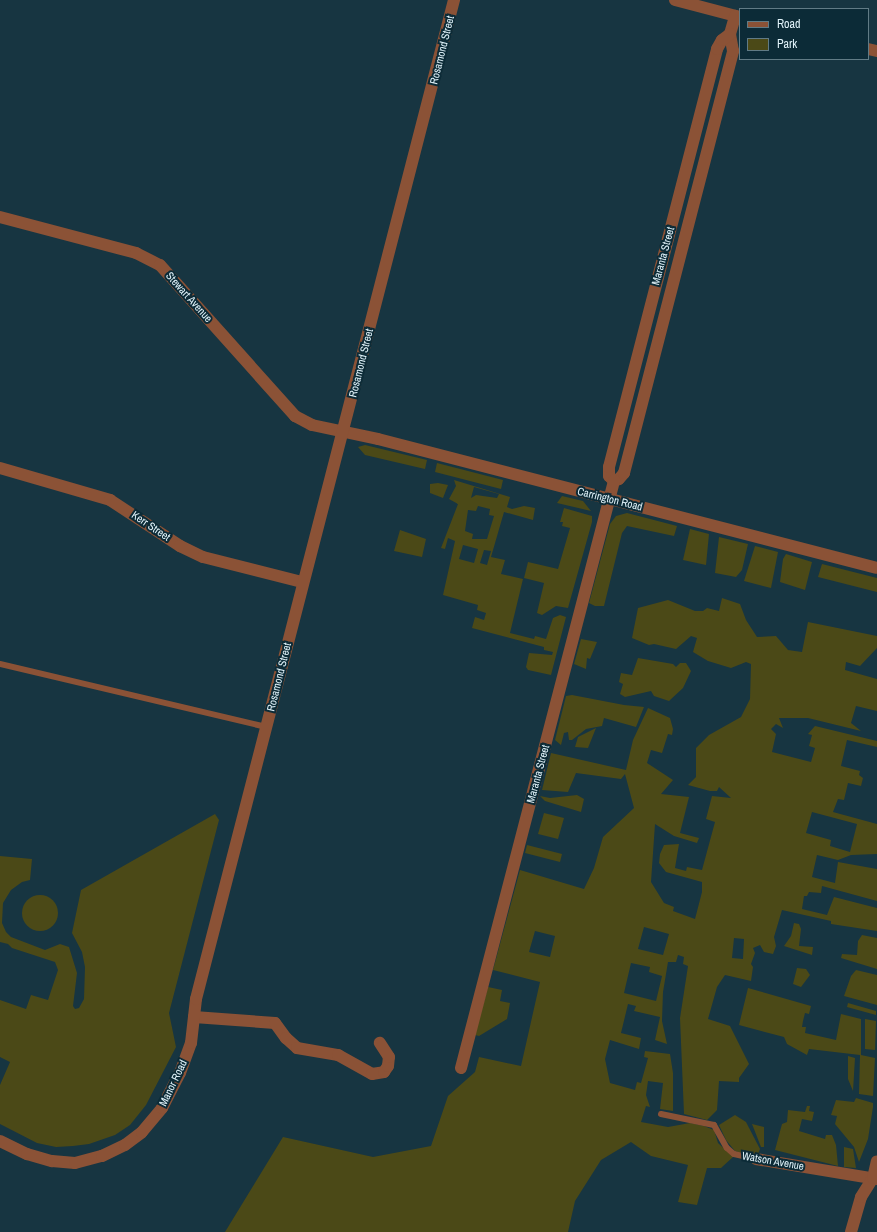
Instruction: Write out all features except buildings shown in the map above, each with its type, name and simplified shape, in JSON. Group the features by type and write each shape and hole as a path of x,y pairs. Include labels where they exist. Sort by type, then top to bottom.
{"street":[{"name":"Rosamond Street","path":"191,1043 196,999 267,727 302,582 343,431 454,0"},
{"path":"675,0 738,16"},
{"name":"Maranta Street","path":"461,1068 610,498 614,481 609,476 608,467 717,49 722,40 730,34 738,16"},
{"name":"Stewart Avenue","path":"0,217 136,254 160,265 295,416 312,425 343,431"},
{"name":"Carrington Road","path":"343,431 610,498 877,568"},
{"name":"Kerr Street","path":"0,468 110,500 180,546 203,558 302,582"},
{"path":"194,1017 275,1023 286,1038 297,1048 338,1055 372,1074 384,1072 388,1066 389,1057 380,1043"},
{"name":"Manor Road","path":"0,1142 27,1154 75,1163 102,1156 125,1145 142,1132 162,1108 180,1073 191,1043"},
{"name":"Watson Avenue","path":"756,1159 875,1179"},
{"path":"851,1232 861,1197 875,1179 877,1161"}],"lane":[{"name":"Rosamond Street","path":"0,664 267,727"},
{"name":"Watson Avenue","path":"661,1114 714,1125 730,1151 756,1159"}],"green space":[{"path":"365,445 427,460 425,469 365,455 358,447"},
{"path":"437,463 503,480 501,489 435,472"},
{"path":"454,480 510,497 507,507 512,509 524,506 535,508 533,520 504,512 491,557 505,560 501,574 523,579 510,633 534,639 535,636 546,639 553,618 560,615 566,617 551,675 528,670 526,667 529,653 552,655 553,652 544,650 544,647 472,628 475,617 484,620 486,613 477,610 478,605 443,595 455,541 448,538 445,549 441,548 458,504 449,499 456,486","holes":["474,487 499,494 497,498 476,495 471,498","478,506 490,509 489,515 494,516 487,539 472,539 473,534 465,531 468,510 476,511","463,545 478,549 474,563 459,559","484,550 491,551 487,565 480,563"]},
{"path":"438,483 448,485 443,498 430,493 430,484"},
{"path":"562,496 583,501 591,511 557,503"},
{"path":"564,508 592,516 592,522 568,608 556,606 542,615 537,613 544,583 524,578 528,562 558,569 570,528 562,526 563,522 560,522"},
{"path":"627,513 677,526 674,536 627,526 622,533 604,606 595,606 589,603 610,524 616,516"},
{"path":"690,529 709,534 706,565 683,560"},
{"path":"400,530 426,539 422,557 394,551"},
{"path":"719,537 748,544 742,570 736,577 715,573"},
{"path":"755,546 778,552 771,588 744,581"},
{"path":"786,554 812,562 805,590 780,582 783,559"},
{"path":"822,564 877,578 877,592 818,577"},
{"path":"722,598 740,604 746,620 757,637 776,636 788,650 802,652 808,622 877,636 877,648 860,666 846,662 845,670 877,679 877,711 856,706 851,723 861,731 808,718 779,718 783,728 776,724 771,729 776,734 772,752 811,762 815,748 809,746 812,735 808,734 815,726 877,741 877,747 847,740 841,766 860,771 859,775 863,778 861,786 848,783 844,800 838,799 833,812 877,824 877,854 851,855 838,860 817,855 812,877 835,883 838,862 877,869 877,901 822,886 821,893 809,892 807,896 804,896 802,909 827,915 834,897 877,908 877,931 831,924 831,921 782,910 774,937 776,946 773,954 764,952 760,945 753,948 755,953 751,964 753,967 751,981 725,975 717,987 708,1019 730,1026 749,1064 739,1078 739,1082 719,1081 717,1110 707,1120 684,1114 680,1018 688,966 683,964 684,957 678,955 676,962 668,962 663,992 662,1021 667,1044 655,1040 660,1017 634,1011 636,1006 628,1004 621,1033 641,1038 639,1049 610,1040 605,1059 610,1083 635,1090 637,1082 641,1083 648,1058 644,1057 645,1051 670,1054 673,1073 673,1111 660,1109 663,1083 648,1081 646,1095 650,1107 646,1106 641,1122 668,1127 690,1123 704,1126 714,1130 718,1143 733,1157 721,1168 707,1168 697,1205 678,1202 688,1165 651,1156 631,1142 601,1160 575,1201 568,1232 225,1232 283,1137 373,1157 431,1146 448,1096 475,1072 479,1057 521,1066 540,982 493,970 520,870 584,889 594,868 603,837 634,808 625,774 621,779 576,773 568,792 542,790 551,753 626,770 633,740 648,708 670,718 673,729 672,735 668,734 662,753 651,750 647,763 673,780 661,794 689,797 680,833 699,838 697,843 674,836 655,824 651,882 664,903 674,907 673,911 695,919 702,892 702,882 666,872 659,863 660,854 664,845 679,844 675,868 686,871 687,867 702,870 715,822 706,819 712,796 731,798 719,787 717,791 710,791 688,785 696,777 696,748 709,735 741,717 750,699 751,664 746,662 731,668 708,661 693,652 697,638 691,636 676,649 654,644 649,645 632,638 638,608 668,600 695,611 703,611 707,608 719,611","holes":["812,812 857,824 850,852 830,846 831,840 806,833","644,927 669,934 663,955 638,949","535,931 555,936 550,957 529,952","734,938 744,939 743,959 732,958","631,963 650,967 649,972 662,976 656,1001 624,993"]},
{"path":"581,639 597,642 590,659 587,658 586,669 574,664"},
{"path":"638,658 673,664 676,667 680,663 686,663 691,671 683,688 669,701 654,696 651,691 625,697 620,694 623,684 619,682 621,673 632,675"},
{"path":"572,695 624,705 644,707 636,727 604,718 602,726 586,729 572,740 569,740 568,732 564,733 561,745 555,740 566,696"},
{"path":"596,728 588,748 575,747 578,737"},
{"path":"577,795 584,799 581,812 545,801 540,796 550,798"},
{"path":"544,813 564,818 558,839 538,834"},
{"path":"215,814 219,820 169,1013 176,1047 146,1105 130,1125 115,1135 89,1144 56,1147 37,1143 0,1124 0,1085 10,1062 0,1057 0,1000 26,1009 31,995 48,1000 58,970 55,962 12,948 8,944 0,942 0,856 32,859 30,880 22,882 11,890 3,903 2,923 6,932 11,937 45,950 60,944 69,947 77,973 73,1006 75,1009 79,1008 84,999 85,967 82,952 72,933 81,890"},
{"path":"527,845 562,854 560,862 525,853"},
{"path":"44,895 53,900 57,906 57,920 53,926 44,931 36,931 27,926 23,920 22,909 27,900 33,896"},
{"path":"794,923 799,924 801,929 799,946 813,947 812,955 784,946 791,936"},
{"path":"862,935 877,938 877,969 841,958 842,954 857,955 858,941"},
{"path":"797,968 806,969 810,975 801,987 793,984"},
{"path":"856,970 877,975 877,1005 844,996 851,976"},
{"path":"488,987 502,990 500,1001 510,1003 507,1019 479,1036 475,1035"},
{"path":"748,988 811,1006 809,1014 805,1013 803,1021 802,1027 806,1027 805,1033 836,1040 841,1014 861,1019 861,1055 875,1058 873,1096 859,1094 860,1055 809,1049 807,1055 787,1044 784,1037 739,1025"},
{"path":"848,1003 876,1011 876,1015 847,1007"},
{"path":"865,1019 876,1021 875,1050 865,1049"},
{"path":"848,1056 855,1058 853,1091 848,1079"},
{"path":"856,1098 873,1103 868,1139 859,1162 854,1147 835,1124 837,1116 831,1115 836,1100 854,1102"},
{"path":"807,1106 810,1106 809,1111 814,1112 812,1121 802,1119 799,1131 825,1139 826,1135 832,1135 836,1145 838,1166 775,1150 782,1124 787,1122 788,1110 805,1112"},
{"path":"735,1115 746,1122 760,1149 757,1157 735,1151 726,1140 719,1125"},
{"path":"752,1124 764,1127 764,1147 761,1147"},
{"path":"844,1147 853,1149 856,1168 844,1167"}]}
